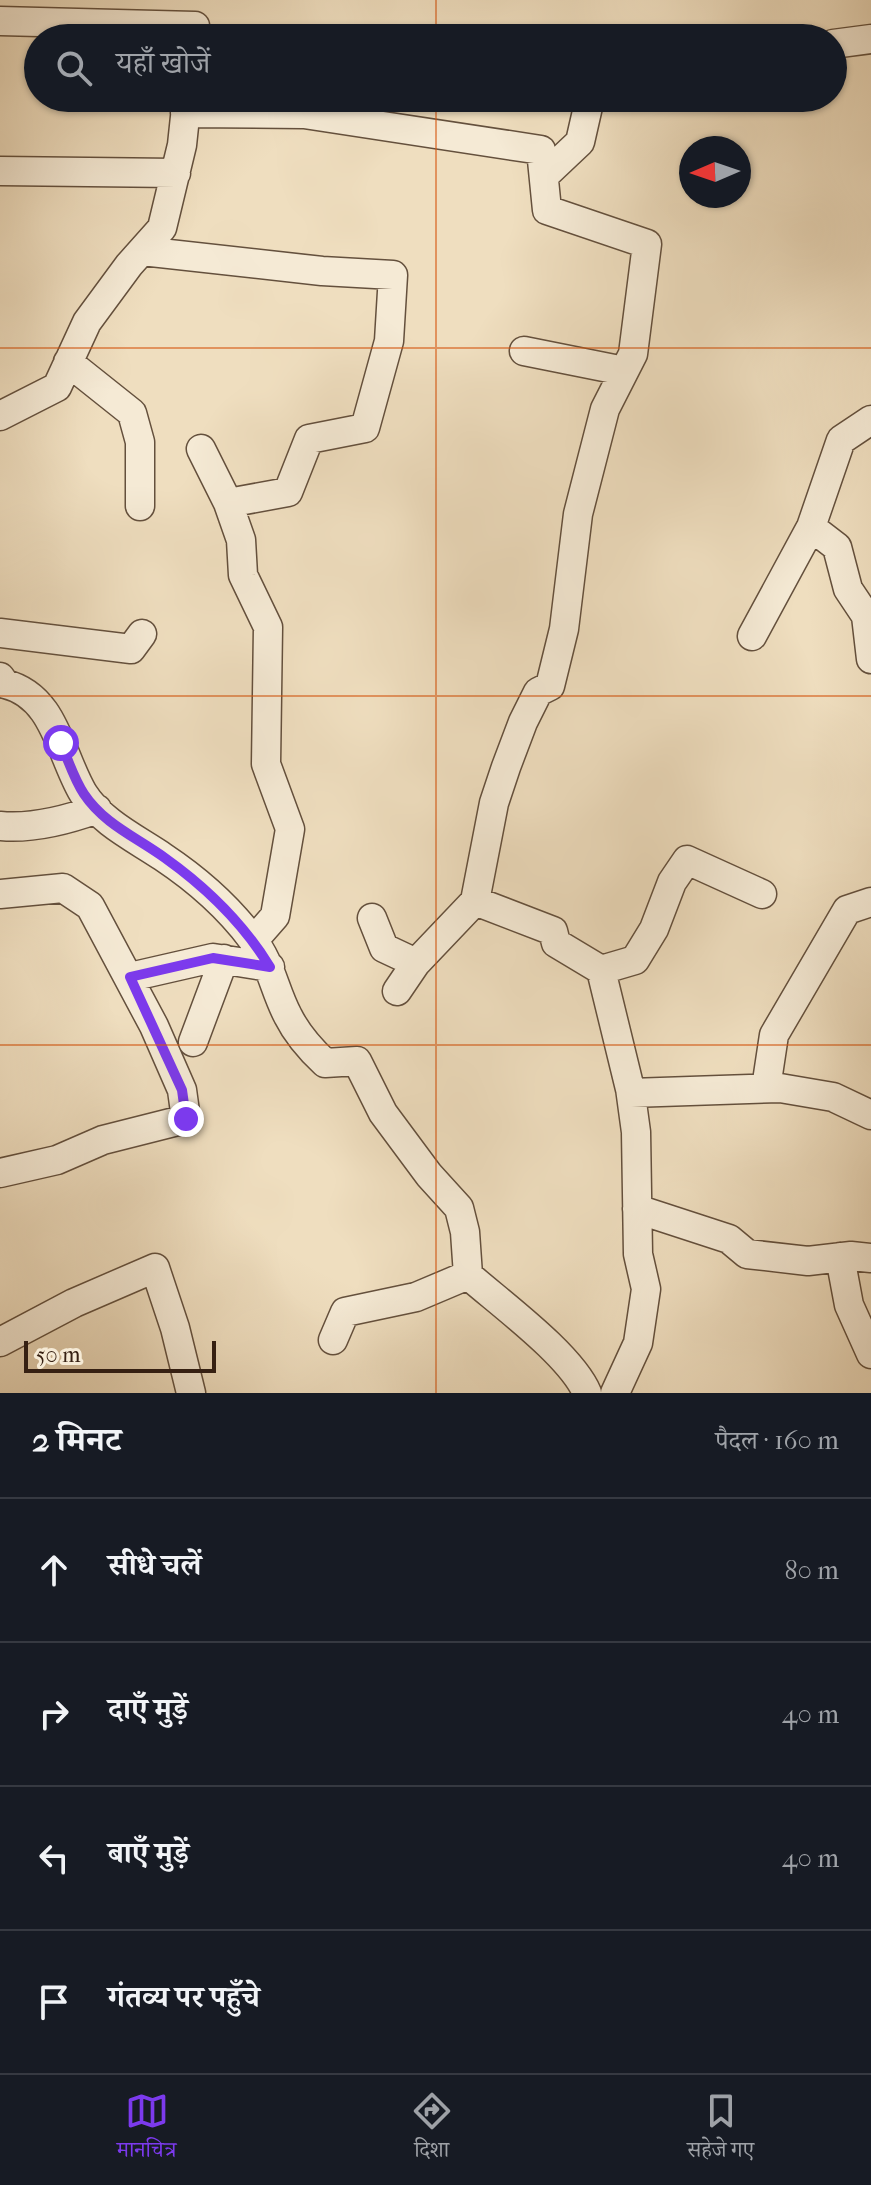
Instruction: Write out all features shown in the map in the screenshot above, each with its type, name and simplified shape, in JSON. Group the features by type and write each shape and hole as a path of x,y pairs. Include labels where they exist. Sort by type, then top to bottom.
{"street":[{"path":"0,21 196,21"},
{"path":"847,42 871,39"},
{"path":"0,416 57,387 87,322 162,228 176,173 185,112"},
{"path":"274,112 541,150 547,210 647,244 633,354 605,409 578,514 564,629 550,686 538,692 506,767 494,803 475,901 416,963 397,991"},
{"path":"544,176 580,142 587,112"},
{"path":"0,171 176,173"},
{"path":"142,251 322,271 393,275 389,341 365,428 309,439 288,492 228,503"},
{"path":"524,351 624,371"},
{"path":"68,362 132,413 140,442 140,506"},
{"path":"752,636 811,527 841,440 871,420"},
{"path":"201,449 228,503 241,540 243,575 268,627 266,764 290,829 275,916 254,940"},
{"path":"811,527 837,547 848,589 866,616 871,659"},
{"path":"0,633 131,649 142,634"},
{"path":"0,677 5,684 20,687 40,703 84,794 97,809 114,826 164,858 222,905 254,940 270,967 287,1014 305,1044 325,1063 357,1061 383,1113 429,1175 459,1208 465,1232 468,1275 537,1334 581,1380 587,1393"},
{"path":"0,826 72,818 97,809"},
{"path":"601,970 635,960 654,929 672,882 687,860 762,894"},
{"path":"0,894 63,888 90,906 130,977 182,1090 186,1119 103,1140 57,1160 0,1173"},
{"path":"475,901 553,931 556,943 601,970 630,1088 636,1132 638,1254 646,1289 638,1343 615,1393"},
{"path":"766,1088 774,1035 847,910 871,902"},
{"path":"372,918 384,948 416,963"},
{"path":"130,977 213,958 270,967"},
{"path":"193,1042 224,959"},
{"path":"630,1088 631,1093 780,1088 833,1097 871,1115"},
{"path":"637,1209 729,1239 747,1254 808,1261 840,1257 871,1258"},
{"path":"840,1257 849,1305 871,1354"},
{"path":"0,1342 74,1303 155,1268 175,1328 191,1393"},
{"path":"333,1340 345,1312 416,1297 468,1275"}],"route":[{"path":"61,743 84,794 97,809 114,826 164,858 222,905 254,940 270,967 213,958 130,977 182,1090 186,1119"}]}
